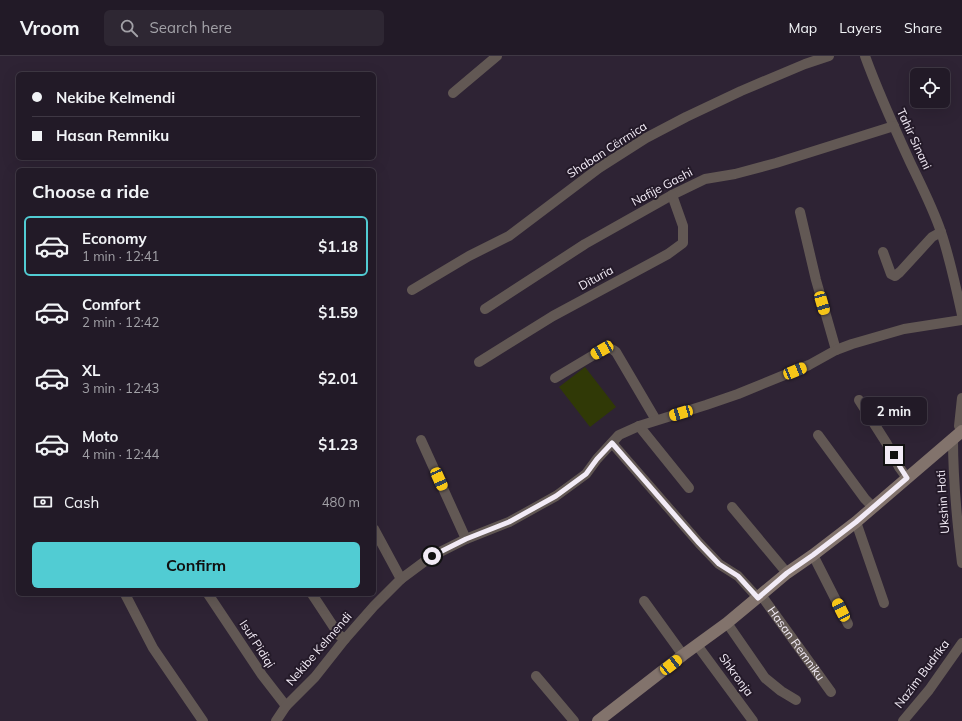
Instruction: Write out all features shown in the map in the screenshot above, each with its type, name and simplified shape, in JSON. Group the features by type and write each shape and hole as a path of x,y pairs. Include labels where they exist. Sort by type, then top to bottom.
{"street":[{"path":"453,92 497,56"},
{"name":"Shaban Cërrnica","path":"412,290 469,256 509,236 599,168 646,138 740,91 805,64 829,56"},
{"name":"Tahir Sinani","path":"865,56 876,85 941,232 962,315"},
{"name":"Nafije Gashi","path":"485,309 584,244 672,195 705,179 735,174 776,163 894,126"},
{"name":"Dituria","path":"479,362 553,316 668,254 683,243 683,226 672,195"},
{"path":"800,212 816,280 836,350"},
{"path":"882,252 891,274 895,276 932,237 941,232"},
{"name":"Nekibe Kelmendi","path":"276,721 286,706 315,677 344,639 401,579 432,556 466,539 509,522 556,496 586,474 597,459 619,436 639,426 656,420 738,394 809,365 836,350 852,344 904,329 962,320"},
{"path":"555,378 602,350 611,348 616,352 656,420"},
{"path":"959,434 962,398"},
{"path":"858,400 888,444 907,478"},
{"path":"639,426 689,488"},
{"name":"Hasan Remniku","path":"598,721 726,623 787,573 856,522 959,434"},
{"name":"Ukshin Hoti","path":"959,434 953,454 962,563"},
{"path":"818,435 865,499 873,507"},
{"path":"421,440 466,539"},
{"path":"612,443 719,564 738,576 759,596"},
{"path":"732,506 787,573"},
{"path":"856,522 884,603"},
{"path":"376,533 401,579"},
{"path":"813,555 848,624"},
{"path":"126,596 153,648 203,721"},
{"name":"Isuf Pidiqi","path":"209,596 262,675 286,706"},
{"path":"313,596 339,635 344,639"},
{"name":"Hasan Remniku","path":"759,596 831,692"},
{"path":"644,601 683,655"},
{"path":"726,623 765,678 781,692 796,700"},
{"name":"Nazim Budrika","path":"903,721 929,690 962,643"},
{"name":"Shkronja","path":"697,645 753,721"},
{"path":"536,676 574,721"}],"green space":[{"path":"585,367 616,407 590,427 559,387"}],"route":[{"path":"432,556 466,539 509,522 556,496 586,474 597,459 612,443 699,543 719,564 738,576 758,598 787,573 856,522 907,478 894,455"}]}
